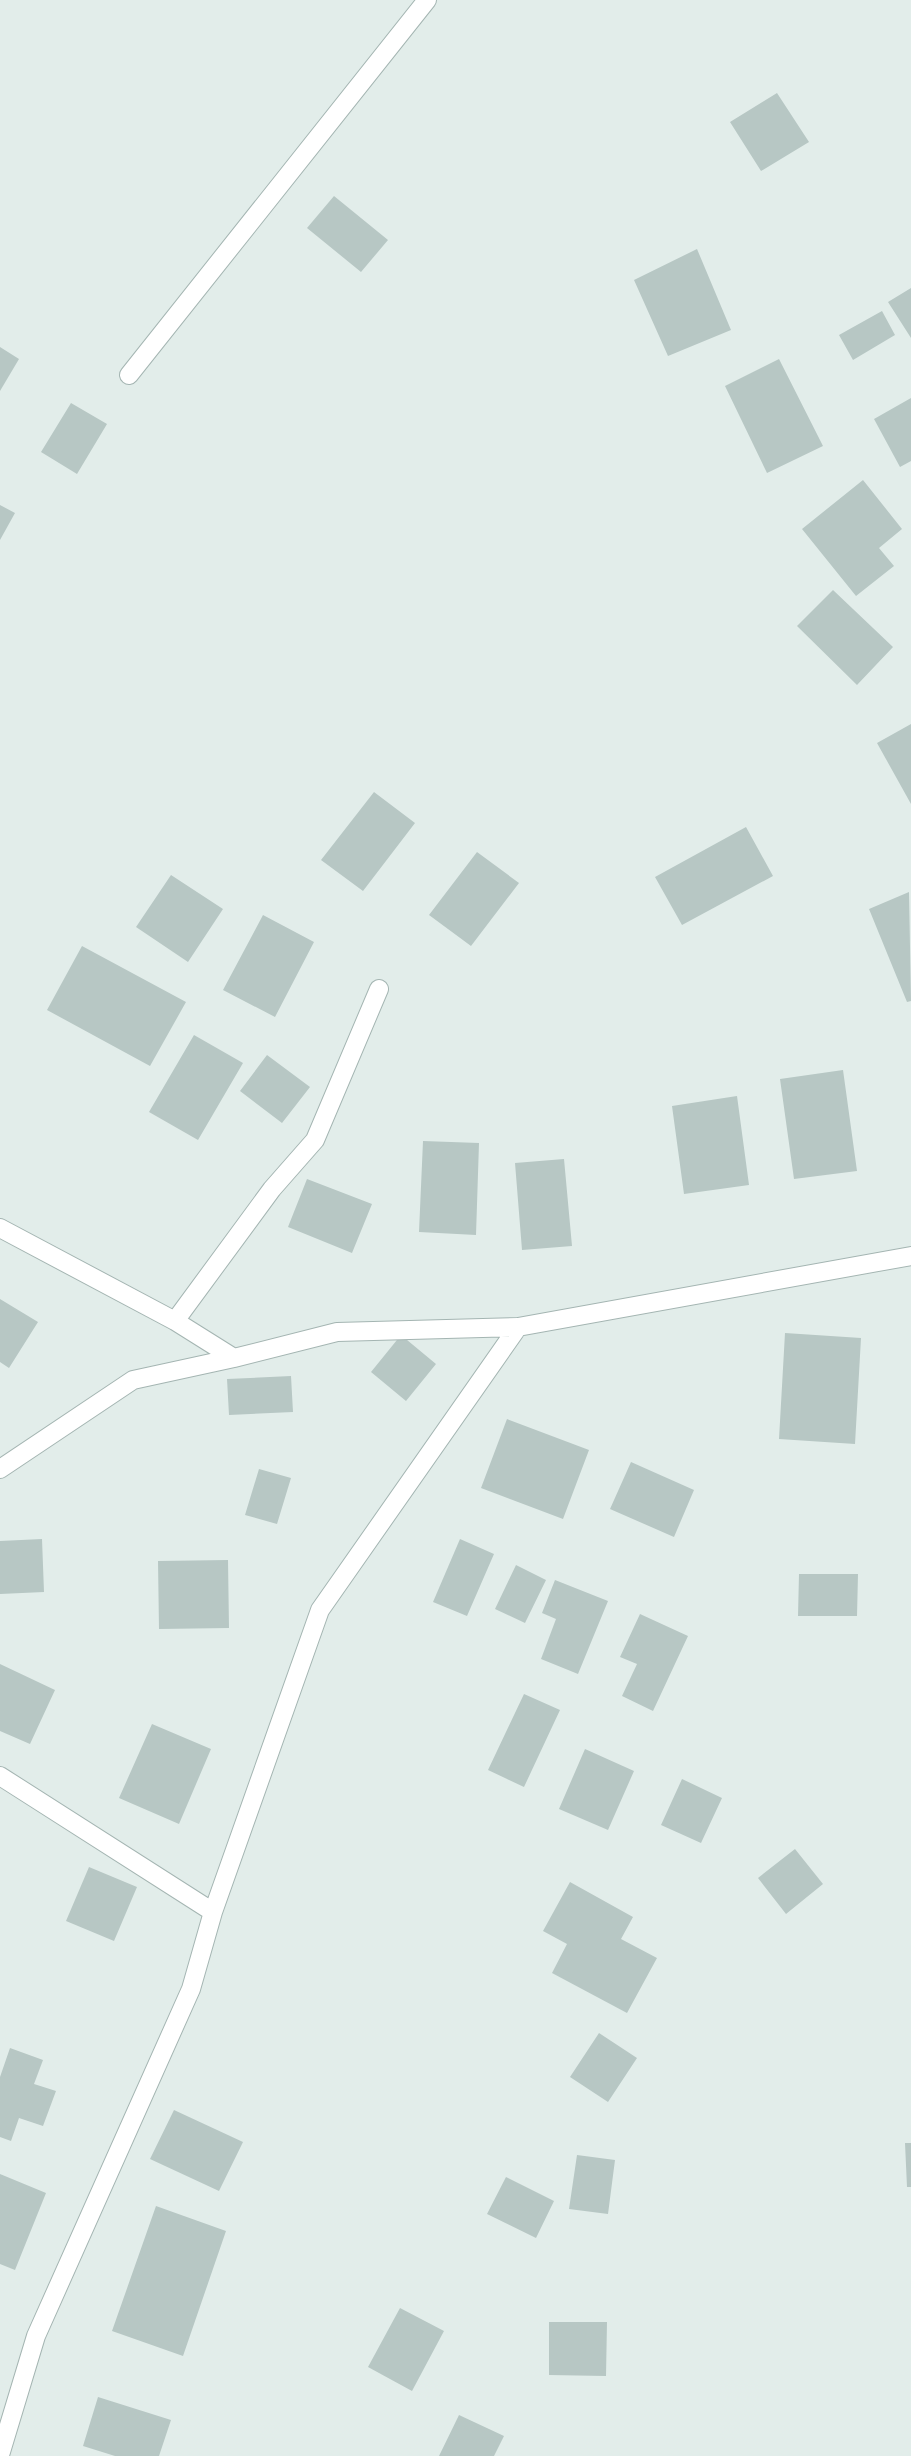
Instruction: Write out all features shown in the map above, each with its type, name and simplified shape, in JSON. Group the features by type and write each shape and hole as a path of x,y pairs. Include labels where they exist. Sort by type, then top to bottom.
{"street":[{"path":"129,375 427,0"},
{"path":"175,1321 272,1189 315,1140 379,989"},
{"path":"0,1228 175,1321 234,1358"},
{"path":"0,1469 133,1380 337,1332 518,1327 911,1256"},
{"path":"0,2455 36,2336 191,1989 213,1911 320,1610 518,1327"},
{"path":"0,1776 213,1911"}],"building":[{"path":"777,93 809,142 761,171 730,122"},
{"path":"334,196 388,240 361,272 307,228"},
{"path":"697,249 731,330 668,356 634,280"},
{"path":"911,288 911,338 888,302"},
{"path":"882,311 895,335 853,360 839,335"},
{"path":"0,347 19,359 0,391"},
{"path":"779,359 823,446 767,473 725,386"},
{"path":"911,398 911,461 900,467 874,419"},
{"path":"71,403 107,424 77,474 41,452"},
{"path":"863,480 902,529 879,548 894,566 856,596 802,529"},
{"path":"0,505 15,513 0,540"},
{"path":"833,590 893,647 857,685 797,626"},
{"path":"911,724 911,804 877,743"},
{"path":"374,792 415,823 363,891 321,860"},
{"path":"746,827 773,876 682,925 655,877"},
{"path":"477,852 519,883 471,946 429,915"},
{"path":"171,875 223,909 188,962 136,927"},
{"path":"909,892 911,1001 907,1002 869,909"},
{"path":"263,915 314,942 275,1017 223,990"},
{"path":"82,946 186,1002 150,1066 47,1010"},
{"path":"194,1035 243,1063 198,1140 149,1112"},
{"path":"267,1055 310,1087 282,1123 240,1091"},
{"path":"843,1070 857,1171 794,1179 780,1079"},
{"path":"737,1096 749,1185 684,1194 672,1106"},
{"path":"423,1141 479,1143 476,1235 419,1232"},
{"path":"564,1159 572,1246 522,1250 515,1163"},
{"path":"307,1179 372,1204 352,1253 288,1227"},
{"path":"0,1299 38,1322 9,1368 0,1362"},
{"path":"785,1333 861,1338 855,1444 779,1439"},
{"path":"401,1335 436,1364 406,1401 371,1372"},
{"path":"291,1376 293,1412 229,1415 227,1379"},
{"path":"507,1419 589,1450 563,1519 481,1488"},
{"path":"631,1462 694,1490 674,1537 610,1509"},
{"path":"259,1469 291,1478 277,1524 245,1515"},
{"path":"42,1539 44,1592 0,1594 0,1541"},
{"path":"460,1539 494,1554 467,1616 433,1602"},
{"path":"228,1560 229,1628 159,1629 158,1561"},
{"path":"516,1565 546,1580 525,1623 495,1609"},
{"path":"799,1574 858,1574 857,1616 798,1616"},
{"path":"555,1580 608,1601 578,1674 541,1659 556,1619 542,1613"},
{"path":"640,1614 688,1636 653,1711 622,1696 637,1664 620,1657"},
{"path":"0,1664 55,1690 30,1744 0,1731"},
{"path":"524,1694 560,1710 524,1787 488,1770"},
{"path":"152,1724 211,1749 179,1824 119,1798"},
{"path":"585,1749 634,1771 608,1830 559,1809"},
{"path":"682,1779 722,1798 701,1843 661,1825"},
{"path":"795,1849 823,1884 786,1914 758,1878"},
{"path":"89,1867 137,1887 114,1941 66,1921"},
{"path":"570,1882 633,1917 621,1939 657,1958 627,2013 552,1973 567,1944 543,1931"},
{"path":"599,2033 637,2058 608,2102 570,2077"},
{"path":"10,2048 43,2060 34,2084 56,2091 43,2126 19,2118 11,2141 0,2137 0,2077"},
{"path":"174,2110 243,2142 219,2191 150,2159"},
{"path":"905,2143 911,2143 911,2187 907,2187"},
{"path":"577,2155 615,2160 608,2214 569,2209"},
{"path":"0,2174 46,2193 15,2270 0,2264"},
{"path":"506,2177 554,2201 536,2238 487,2214"},
{"path":"156,2206 226,2231 183,2356 112,2331"},
{"path":"400,2308 444,2331 412,2391 368,2367"},
{"path":"549,2322 607,2322 606,2376 549,2375"},
{"path":"98,2397 171,2420 159,2456 115,2456 83,2446"},
{"path":"459,2415 504,2436 494,2456 439,2456"}]}
